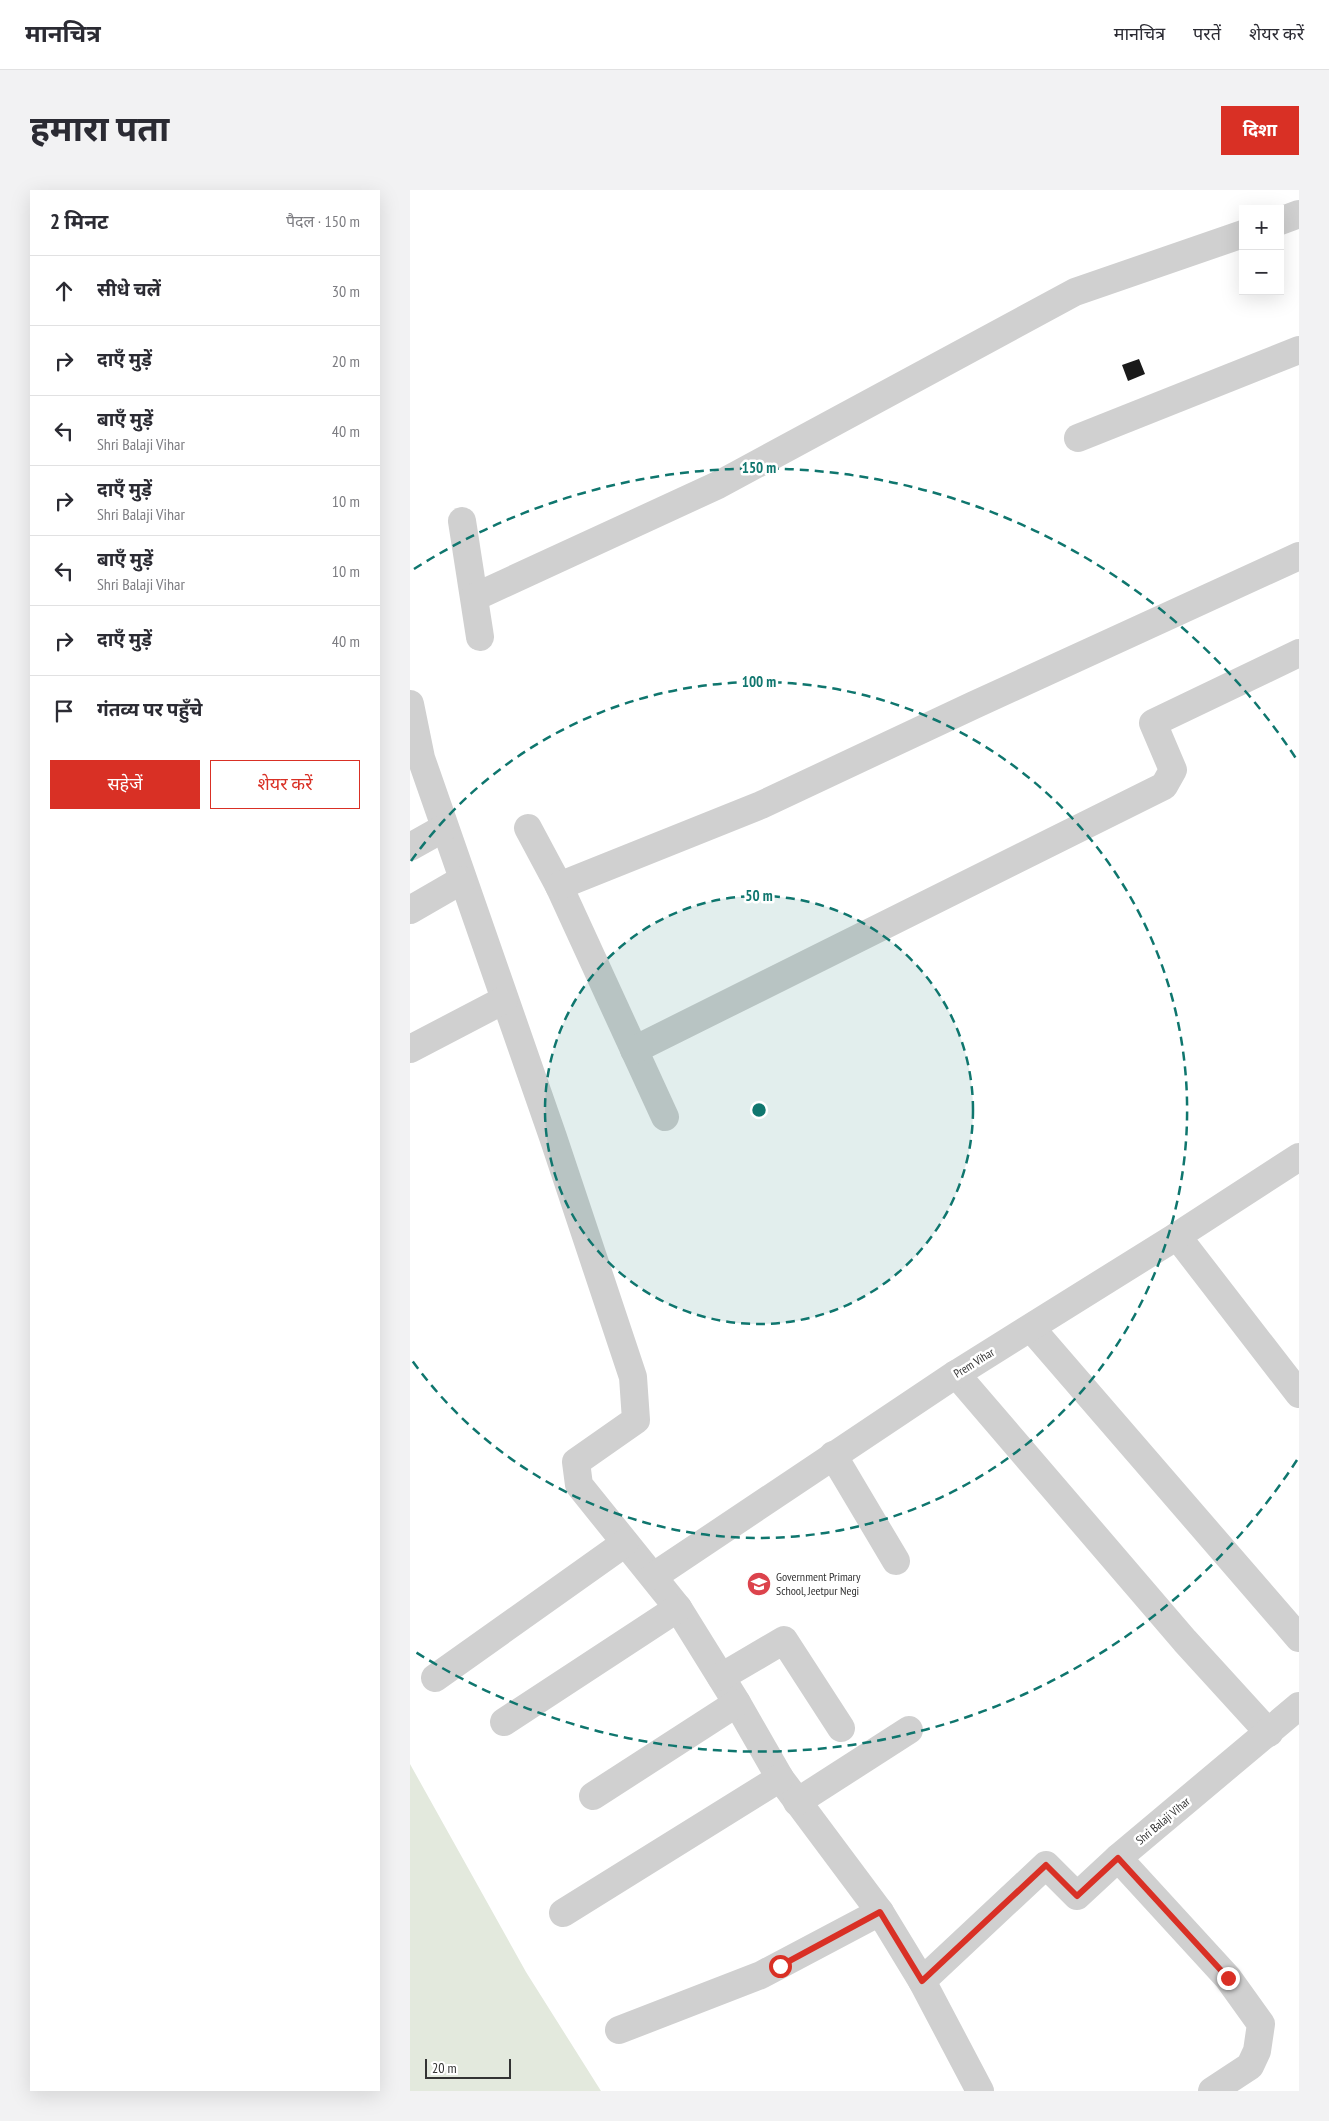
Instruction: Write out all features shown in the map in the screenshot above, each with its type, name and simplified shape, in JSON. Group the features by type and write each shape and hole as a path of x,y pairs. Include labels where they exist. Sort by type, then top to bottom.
{"street":[{"path":"1284,220 1299,214"},
{"path":"475,597 718,485 1075,292 1239,235"},
{"path":"1078,438 1299,350"},
{"path":"462,521 480,637"},
{"path":"559,886 761,805 983,700 1299,556"},
{"path":"634,1050 1164,786 1173,770 1153,723 1299,653"},
{"path":"410,704 413,735 553,1137 633,1377 636,1420 576,1462 579,1485 678,1608 737,1703 780,1778 880,1912 922,1981 980,2091"},
{"path":"410,847 444,828"},
{"path":"528,828 559,886 665,1117"},
{"path":"410,910 462,880"},
{"path":"410,1049 504,1000"},
{"name":"Prem Vihar","path":"654,1576 956,1374 1177,1236 1299,1157"},
{"path":"1177,1236 1299,1394"},
{"path":"1031,1328 1299,1638"},
{"path":"956,1374 1186,1641 1269,1733"},
{"path":"833,1455 896,1561"},
{"path":"435,1678 625,1543"},
{"path":"504,1722 678,1608"},
{"path":"721,1677 784,1640 841,1728"},
{"path":"593,1796 737,1703"},
{"name":"Shri Balaji Vihar","path":"922,1981 1046,1865 1077,1896 1118,1858 1299,1706"},
{"path":"798,1802 909,1730"},
{"path":"563,1913 780,1778"},
{"path":"1118,1858 1228,1978 1261,2024 1257,2051 1250,2066 1212,2091"},
{"path":"619,2030 761,1975 880,1912"}],"shaded area":[{"path":"410,1764 526,1972 601,2091 410,2091"}],"building":[{"path":"1139,359 1145,374 1128,381 1122,365"}],"place":[{"name":"Government Primary School, Jeetpur Negi","path":"759,1584"}],"route":[{"path":"780,1966 880,1912 922,1981 1046,1865 1077,1896 1118,1858 1228,1978"}]}
